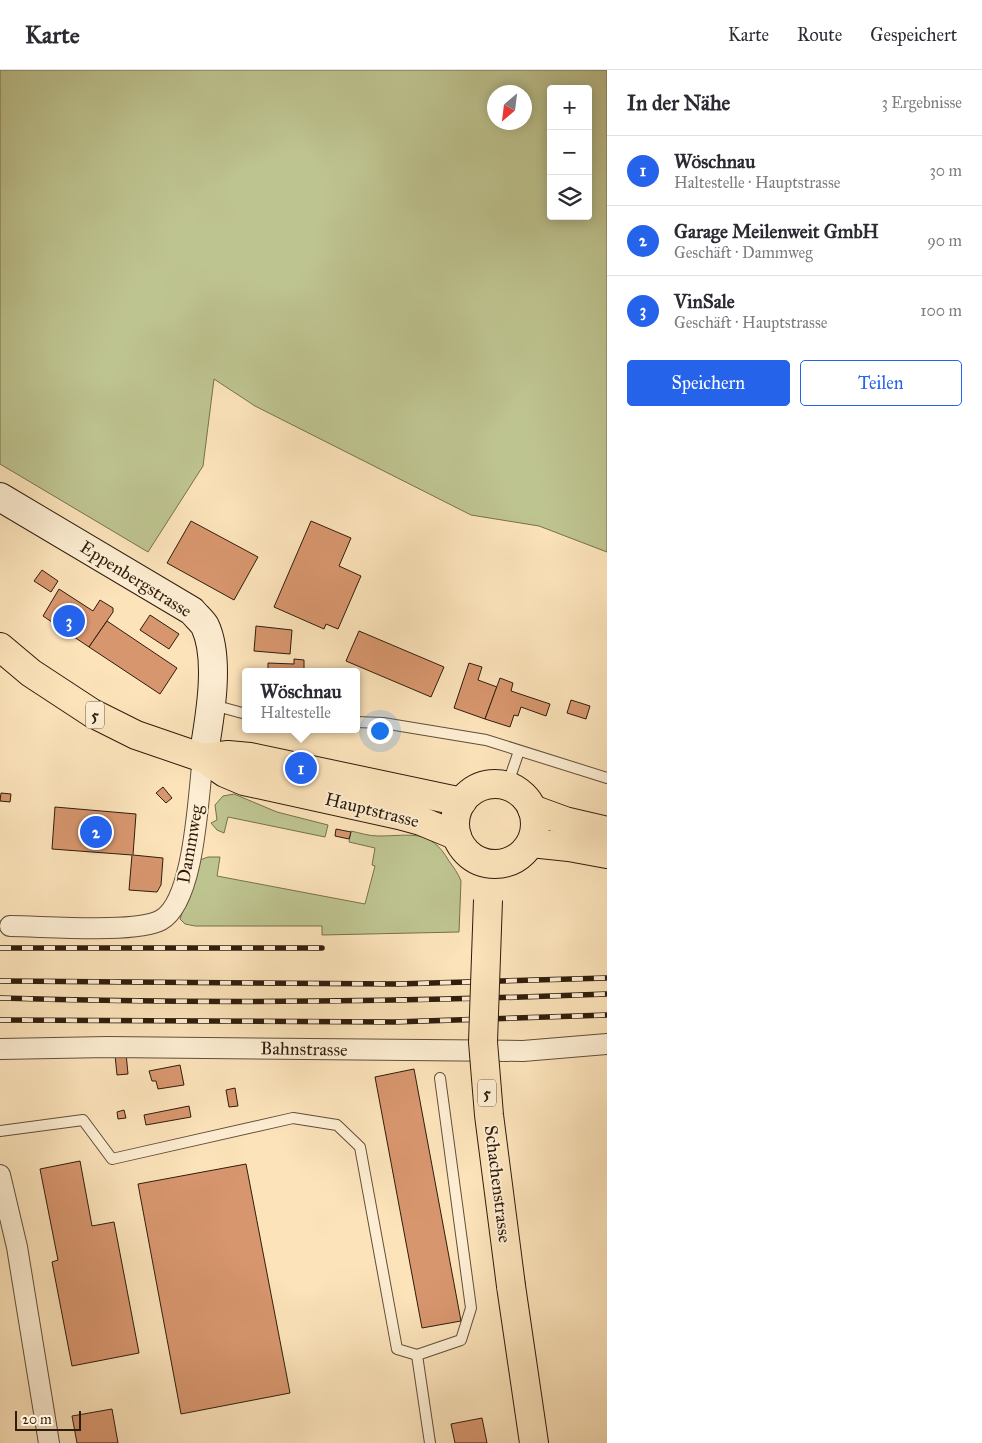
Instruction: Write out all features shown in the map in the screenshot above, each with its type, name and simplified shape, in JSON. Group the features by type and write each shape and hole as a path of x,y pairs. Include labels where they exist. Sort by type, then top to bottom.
{"main road":[{"name":"Hauptstrasse","path":"0,646 31,673 92,713 136,736 203,758 225,773 244,781 398,815 421,821 457,836"},
{"name":"Hauptstrasse","path":"203,758 228,755 250,757 462,802"},
{"path":"494,784 507,786 518,791 532,809 535,826 531,843 518,858 510,862 491,864 480,862 469,855 457,836 455,824 462,802 470,793 482,786 494,784"},
{"path":"532,809 565,821 607,831"},
{"path":"531,843 607,854"},
{"name":"Schachenstrasse","path":"491,864 483,1042 489,1116 534,1443"}],"street":[{"name":"Eppenbergstrasse","path":"0,497 192,611 204,625 210,644 212,705 203,758"},
{"name":"Dammweg","path":"10,926 141,926 154,923 168,915 185,884 193,846 203,758"},
{"name":"Bahnstrasse","path":"0,1049 108,1047 523,1052 607,1044"},
{"path":"0,1174 17,1247 49,1443"}],"lane":[{"path":"212,705 242,713"},
{"path":"360,722 383,723 477,739 519,750 607,778"},
{"path":"507,786 519,750"},
{"path":"0,1131 83,1120 112,1159 293,1118 337,1125 360,1147 397,1349 418,1355 461,1340 471,1308 440,1078"},
{"path":"418,1355 430,1443"}],"green space":[{"path":"0,70 607,70 607,552 539,526 471,515 255,406 214,379 203,466 148,552 0,464"},
{"path":"234,794 277,812 328,825 325,837 228,817 224,833 217,830 211,823 217,820 215,805 223,796"},
{"path":"351,831 375,836 419,836 435,843 442,850 461,881 459,932 322,935 322,926 195,926 185,924 180,919 200,860 208,857 220,857 217,876 365,904 375,866 372,865 375,848 349,842"}],"building":[{"path":"191,521 258,557 234,600 167,563"},
{"path":"311,521 351,538 339,566 361,576 338,629 326,624 324,629 274,607"},
{"path":"42,570 58,581 51,592 34,581"},
{"path":"59,589 93,611 100,600 113,608 113,612 89,647 43,616"},
{"path":"150,615 179,634 169,649 140,630"},
{"path":"107,621 177,668 160,694 89,647"},
{"path":"256,626 292,630 290,654 254,651"},
{"path":"359,631 444,667 431,697 346,661"},
{"path":"294,659 304,660 304,668 268,668 268,663 294,664"},
{"path":"469,663 482,667 478,680 497,687 485,719 454,708"},
{"path":"500,678 513,683 511,691 550,704 546,716 521,707 518,716 514,715 510,727 485,719"},
{"path":"571,700 590,706 586,719 567,713"},
{"path":"163,787 172,798 166,803 156,793"},
{"path":"1,793 11,794 10,802 0,801"},
{"path":"55,807 136,814 133,855 163,858 161,885 157,892 129,890 132,855 52,849"},
{"path":"336,829 351,832 349,839 335,836"},
{"path":"126,1053 128,1074 117,1075 115,1055"},
{"path":"180,1065 184,1085 158,1089 156,1081 152,1081 149,1071"},
{"path":"414,1069 461,1321 422,1328 375,1077"},
{"path":"235,1088 238,1106 229,1107 226,1090"},
{"path":"189,1106 191,1117 146,1125 144,1115"},
{"path":"124,1110 126,1118 118,1119 117,1112"},
{"path":"80,1161 92,1226 114,1222 139,1353 72,1366 52,1262 58,1260 40,1169"},
{"path":"246,1164 290,1393 181,1414 138,1184"},
{"path":"112,1409 118,1443 77,1443 72,1416"},
{"path":"482,1418 487,1443 455,1443 451,1424"}],"railway":[{"path":"0,948 322,948"},
{"path":"0,981 397,984 607,978"},
{"path":"0,998 304,1001 607,994"},
{"path":"0,1020 394,1022 607,1015"}],"place":[{"name":"VinSale","path":"69,621"},
{"name":"Wöschnau","path":"301,768"},
{"name":"Garage Meilenweit GmbH","path":"96,832"}]}
